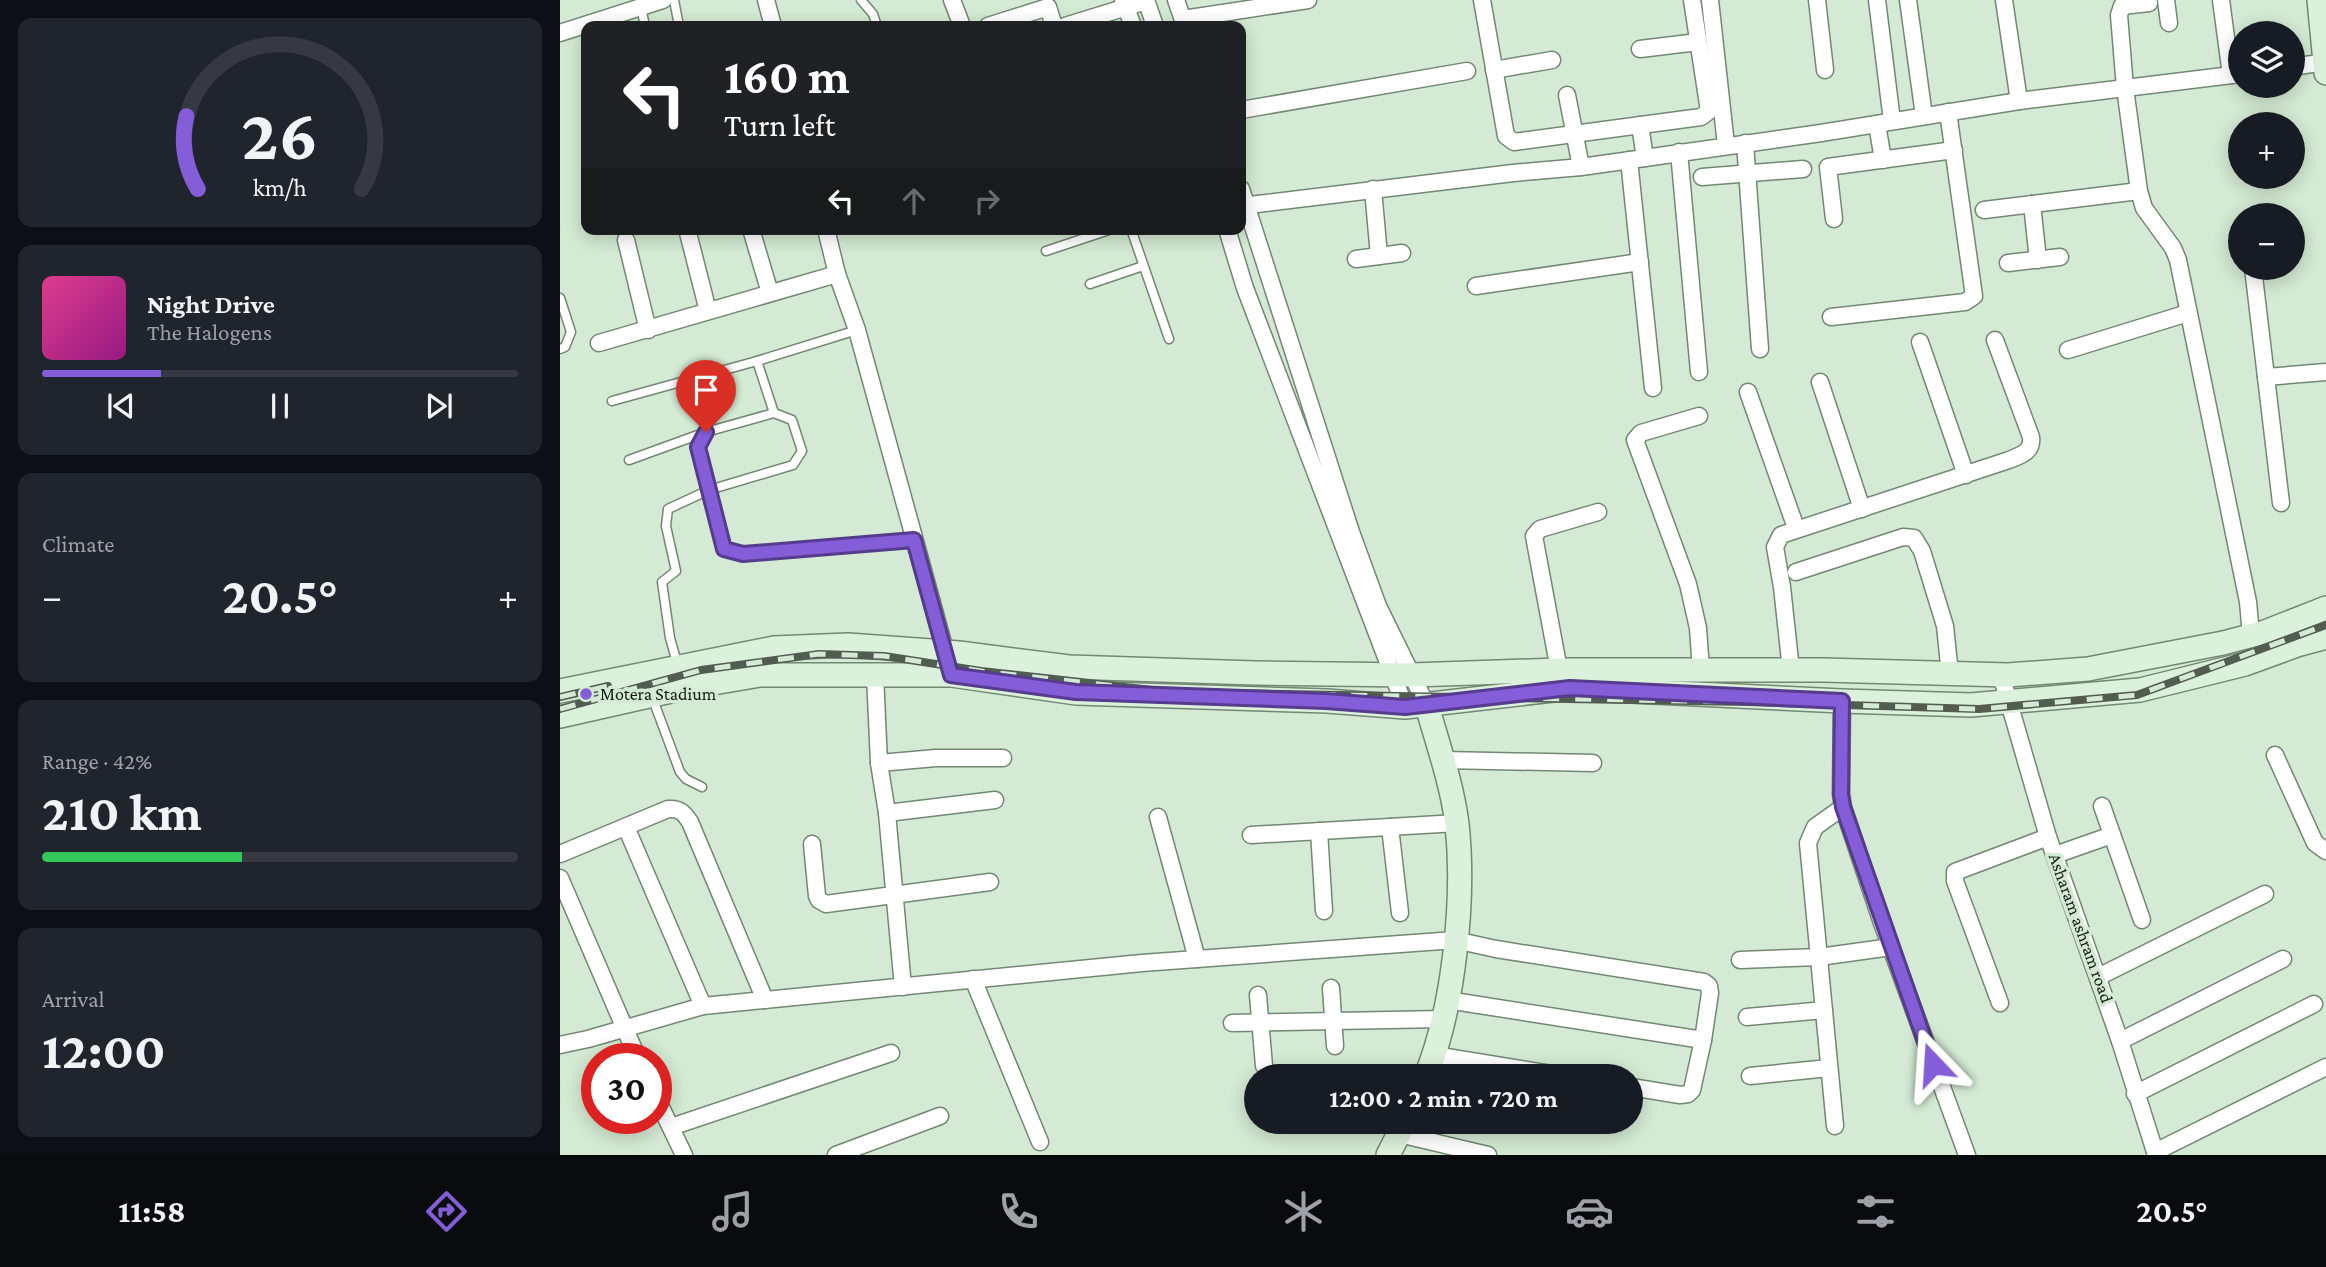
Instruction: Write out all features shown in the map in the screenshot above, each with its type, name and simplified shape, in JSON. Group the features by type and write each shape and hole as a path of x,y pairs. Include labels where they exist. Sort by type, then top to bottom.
{"street":[{"path":"766,0 772,21"},
{"path":"952,0 960,21"},
{"path":"1176,0 1183,21"},
{"path":"1195,21 1308,0"},
{"path":"1488,0 1482,0 1494,70 1508,139 1514,142 1701,117 1707,114 1709,111 1692,0"},
{"path":"1710,0 1726,145"},
{"path":"1817,0 1825,70"},
{"path":"1877,0 1884,122 1883,160"},
{"path":"1908,0 1924,116"},
{"path":"2004,0 2019,101"},
{"path":"2166,0 2169,23"},
{"path":"2221,0 2228,37"},
{"path":"2305,66 2326,66 2319,0"},
{"path":"1078,21 1124,4 1146,1 1153,21"},
{"path":"596,21 650,3"},
{"path":"2149,3 2122,6 2119,15 2125,88 2139,191 2144,208 2173,248 2178,260 2248,602 2251,635"},
{"path":"1001,21 1047,4 1052,21"},
{"path":"1124,4 1131,21"},
{"path":"560,33 581,26"},
{"path":"1640,49 1698,42"},
{"path":"1494,70 1552,60"},
{"path":"1246,109 1467,72"},
{"path":"1246,200 1581,167 2019,101 2228,75"},
{"path":"1567,95 1581,167"},
{"path":"1831,317 1965,302 1974,296 1948,112"},
{"path":"1640,125 1637,159 1640,262 1653,388"},
{"path":"1745,142 1760,349"},
{"path":"1834,219 1828,167 1954,150"},
{"path":"1679,152 1699,372"},
{"path":"1702,177 1803,169"},
{"path":"1373,189 1379,256"},
{"path":"1984,210 2139,191"},
{"path":"2032,204 2038,260"},
{"path":"1246,209 1350,532 1416,706"},
{"path":"689,235 708,312"},
{"path":"753,235 770,293"},
{"path":"827,235 837,274 857,330 948,663"},
{"path":"1229,235 1245,288 1402,675 1416,706 1435,734 1443,760 1457,823 1460,870 1455,940 1444,1009 1430,1064"},
{"path":"626,240 648,330"},
{"path":"1356,259 1402,253"},
{"path":"2008,263 2060,257"},
{"path":"1476,286 1640,262"},
{"path":"598,344 837,274"},
{"path":"2254,280 2281,503"},
{"path":"2068,350 2188,313"},
{"path":"1791,670 1775,547 1781,535 1966,475 2029,451 2032,445 1995,340"},
{"path":"1920,342 1966,475"},
{"path":"2266,377 2326,372"},
{"path":"1820,382 1862,509"},
{"path":"1748,392 1796,528"},
{"path":"1699,416 1641,433 1636,440 1688,584 1699,628 1701,670"},
{"path":"1559,670 1534,536 1540,529 1598,512"},
{"path":"1796,572 1903,537 1914,538 1922,551 1945,626 1950,674"},
{"path":"560,716 684,688 760,676 875,675 948,663 1402,675 1559,670 1791,670 2001,675 2088,669 2222,643 2326,608"},
{"path":"560,691 774,648 848,645 948,663 1076,692 1416,706 1570,688 1971,705 2140,690 2228,668 2326,637"},
{"path":"2222,643 2228,668"},
{"path":"875,675 879,763 887,813 903,987"},
{"name":"Asharam ashram road","path":"2001,675 2048,837 2120,1041 2156,1154"},
{"path":"1842,701 1843,807 1967,1155"},
{"path":"2276,755 2315,843 2326,851"},
{"path":"879,763 936,758 1003,758"},
{"path":"1443,760 1593,763"},
{"path":"887,813 995,800"},
{"path":"1835,1126 1808,843 1815,827 1843,807"},
{"path":"2102,807 2142,920"},
{"path":"560,854 668,809 683,812 690,821 765,1000"},
{"path":"1158,817 1197,959"},
{"path":"1251,835 1457,823"},
{"path":"626,827 703,1006"},
{"path":"1390,827 1400,914"},
{"path":"1319,831 1324,911"},
{"path":"2055,855 2112,835"},
{"path":"2000,1003 1955,881 1955,872 2048,837"},
{"path":"812,844 817,896 823,903 990,882"},
{"path":"560,878 632,1043"},
{"path":"2098,977 2265,894"},
{"path":"560,1045 703,1006 1197,959 1455,940 1704,982 1709,986 1710,993 1694,1085 1688,1094 1680,1095 1643,1089"},
{"path":"1740,960 1819,957 1891,947"},
{"path":"2120,1041 2283,959"},
{"path":"973,979 1040,1142"},
{"path":"1331,988 1335,1046"},
{"path":"1258,995 1264,1064"},
{"path":"2135,1094 2314,1004"},
{"path":"1232,1023 1333,1021 1444,1009 1703,1040"},
{"path":"1747,1017 1824,1010"},
{"path":"672,1127 891,1054"},
{"path":"2156,1154 2326,1067"},
{"path":"1750,1076 1829,1068"},
{"path":"836,1155 940,1116"},
{"path":"672,1129 684,1155"},
{"path":"1388,1155 1399,1134"},
{"path":"1421,1134 1488,1155"}],"lane":[{"path":"674,0 678,21"},
{"path":"860,0 873,14 875,21"},
{"path":"646,21 650,3"},
{"path":"1046,251 1094,235"},
{"path":"1133,235 1168,339"},
{"path":"1090,284 1143,265"},
{"path":"560,298 571,332 565,347 560,349"},
{"path":"612,401 857,330"},
{"path":"757,361 775,413"},
{"path":"629,460 706,432 775,413 792,420 802,451 793,465 709,490 668,509 666,526 676,571 662,582 670,638 678,667"},
{"path":"706,432 698,447 724,549 743,554 914,540"},
{"path":"652,697 680,772 686,779 702,787"}],"railway":[{"path":"560,709 701,670 819,654 884,656 981,671 1170,692 1747,702 1979,709 2137,695 2326,625"},
{"path":"560,697 608,686"}],"place":[{"name":"Motera Stadium","path":"586,694"}],"route":[{"path":"706,432 698,447 724,549 743,554 914,540 951,675 1076,692 1326,701 1405,707 1570,688 1842,701 1843,807 1933,1064"}]}
